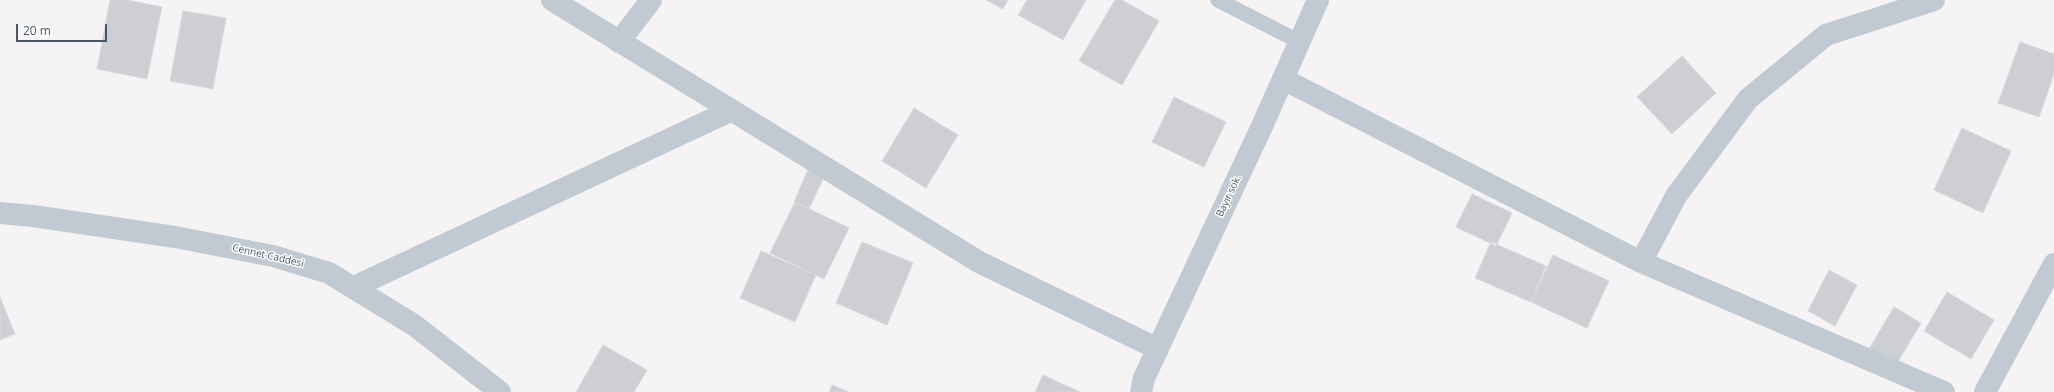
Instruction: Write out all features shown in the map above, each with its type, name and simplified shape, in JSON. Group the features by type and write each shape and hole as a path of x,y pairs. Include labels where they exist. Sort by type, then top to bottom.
{"street":[{"path":"552,0 979,262 1158,349"},
{"path":"619,42 652,0"},
{"name":"Bayır sok.","path":"1141,392 1144,378 1283,79 1318,0"},
{"path":"1641,262 1676,196 1748,99 1826,35 1934,0"},
{"path":"1283,79 1641,262 1944,392"},
{"path":"354,287 732,110"},
{"name":"Cennet Caddesi","path":"0,213 33,216 175,237 273,256 329,273 414,325 500,392"},
{"path":"1985,392 2054,264"}],"lane":[{"path":"1218,0 1300,42"}],"building":[{"path":"110,0 127,0 162,7 147,79 97,69"},
{"path":"986,0 1008,0 1003,9"},
{"path":"1027,0 1086,0 1063,40 1018,15"},
{"path":"1115,0 1122,0 1159,21 1122,85 1079,61"},
{"path":"183,11 226,18 213,89 170,81"},
{"path":"2020,42 2054,54 2054,74 2039,117 1998,103"},
{"path":"1682,56 1716,93 1672,134 1637,97"},
{"path":"1174,97 1226,122 1204,167 1152,142"},
{"path":"914,108 958,135 926,188 882,161"},
{"path":"1962,128 2011,151 1983,213 1934,190"},
{"path":"808,170 824,177 809,209 794,202"},
{"path":"1472,194 1512,213 1496,246 1456,227"},
{"path":"795,202 849,228 824,279 770,253"},
{"path":"862,242 913,263 887,325 836,303"},
{"path":"1491,242 1546,266 1531,302 1475,278"},
{"path":"761,251 816,275 795,322 740,298"},
{"path":"1553,255 1609,281 1587,328 1531,302"},
{"path":"1829,270 1857,285 1835,326 1808,311"},
{"path":"1947,292 1994,320 1971,359 1924,331"},
{"path":"0,297 15,334 0,340"},
{"path":"1894,307 1921,323 1896,365 1869,349"},
{"path":"603,345 647,370 634,392 576,392"},
{"path":"1043,375 1080,392 1035,392"},
{"path":"832,385 849,392 829,392"}]}
